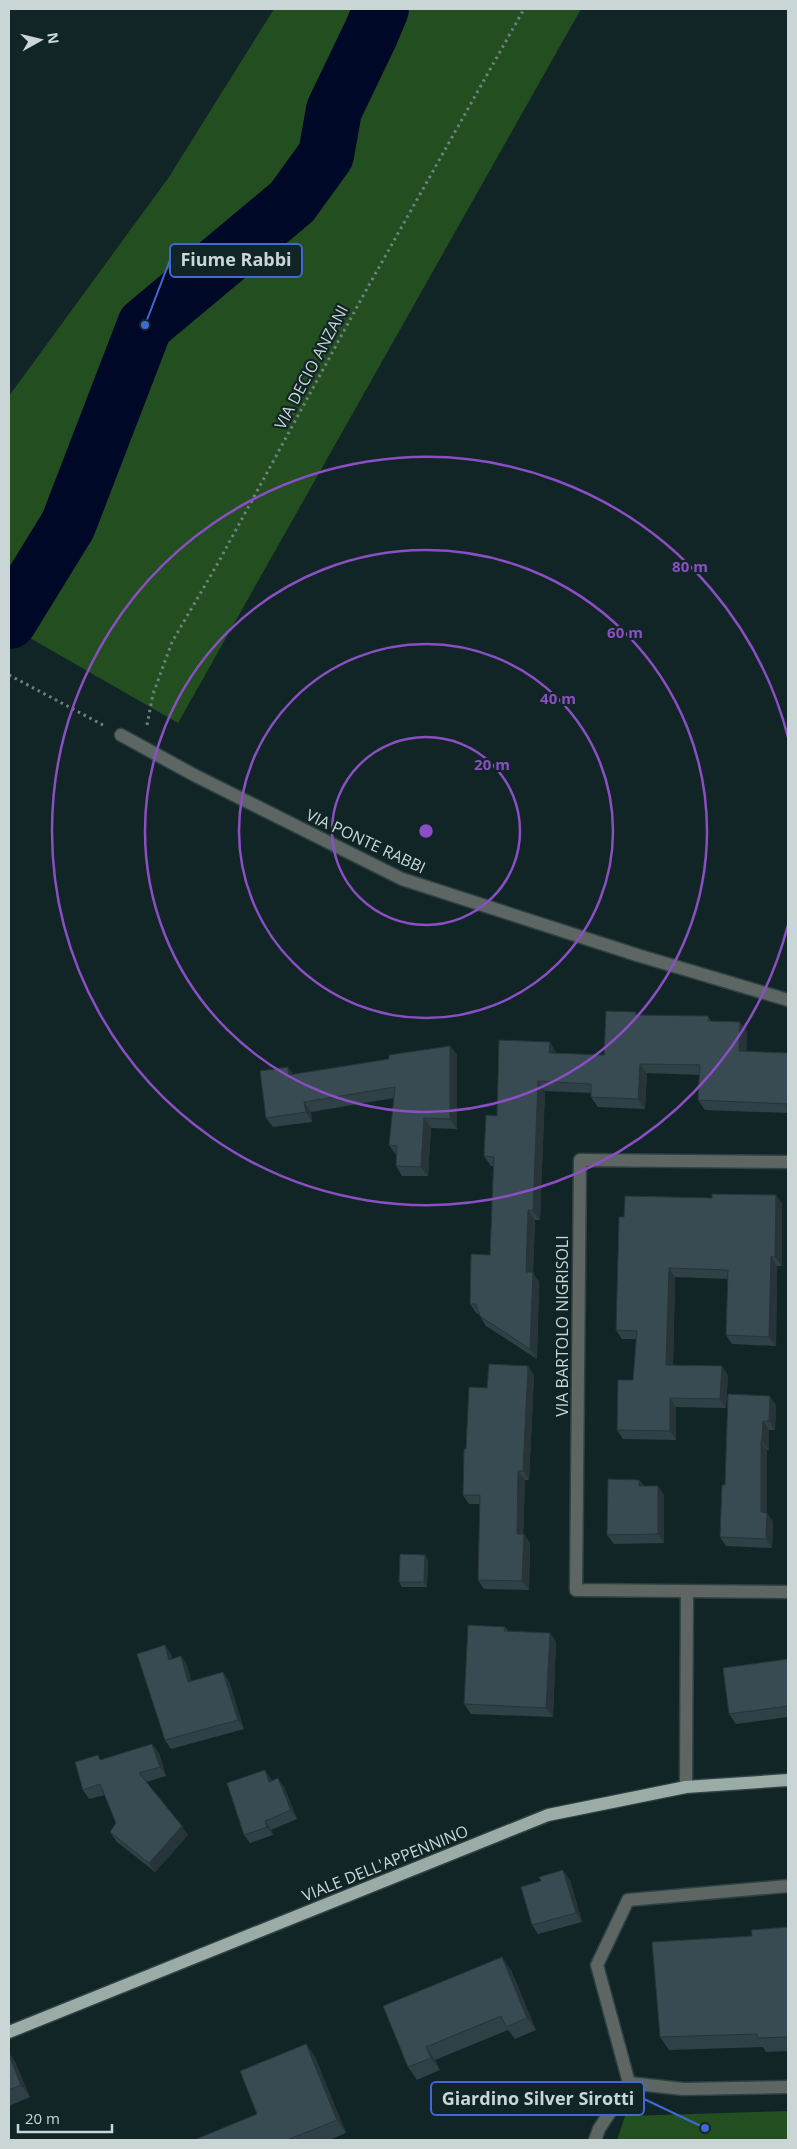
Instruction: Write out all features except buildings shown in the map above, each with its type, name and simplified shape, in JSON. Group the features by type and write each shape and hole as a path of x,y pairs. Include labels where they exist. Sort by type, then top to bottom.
{"main road":[{"name":"VIALE DELL'APPENNINO","path":"9,2032 548,1816 686,1787 788,1780"}],"street":[{"name":"VIA PONTE RABBI","path":"121,735 194,775 402,879 637,955 788,1000"},
{"name":"VIA BARTOLO NIGRISOLI","path":"788,1162 580,1160 576,1590 788,1592"},
{"path":"686,1787 687,1592"},
{"path":"597,2135 629,2083 597,1965 628,1900 788,1886"},
{"path":"629,2083 683,2089 788,2087"}],"path":[{"name":"VIA DECIO ANZANI","path":"142,746 153,694 172,642 218,563 364,294 524,9"},
{"path":"9,675 121,735"}],"green space":[{"path":"274,9 581,9 178,723 9,626 9,396 169,177"},
{"path":"788,2111 788,2140 617,2140 625,2116"}],"waterway":[{"path":"9,621 68,525 145,325 292,202 326,155 334,110 381,9"}],"place":[{"name":"Fiume Rabbi","path":"145,325"},
{"name":"Giardino Silver Sirotti","path":"705,2128"}]}
